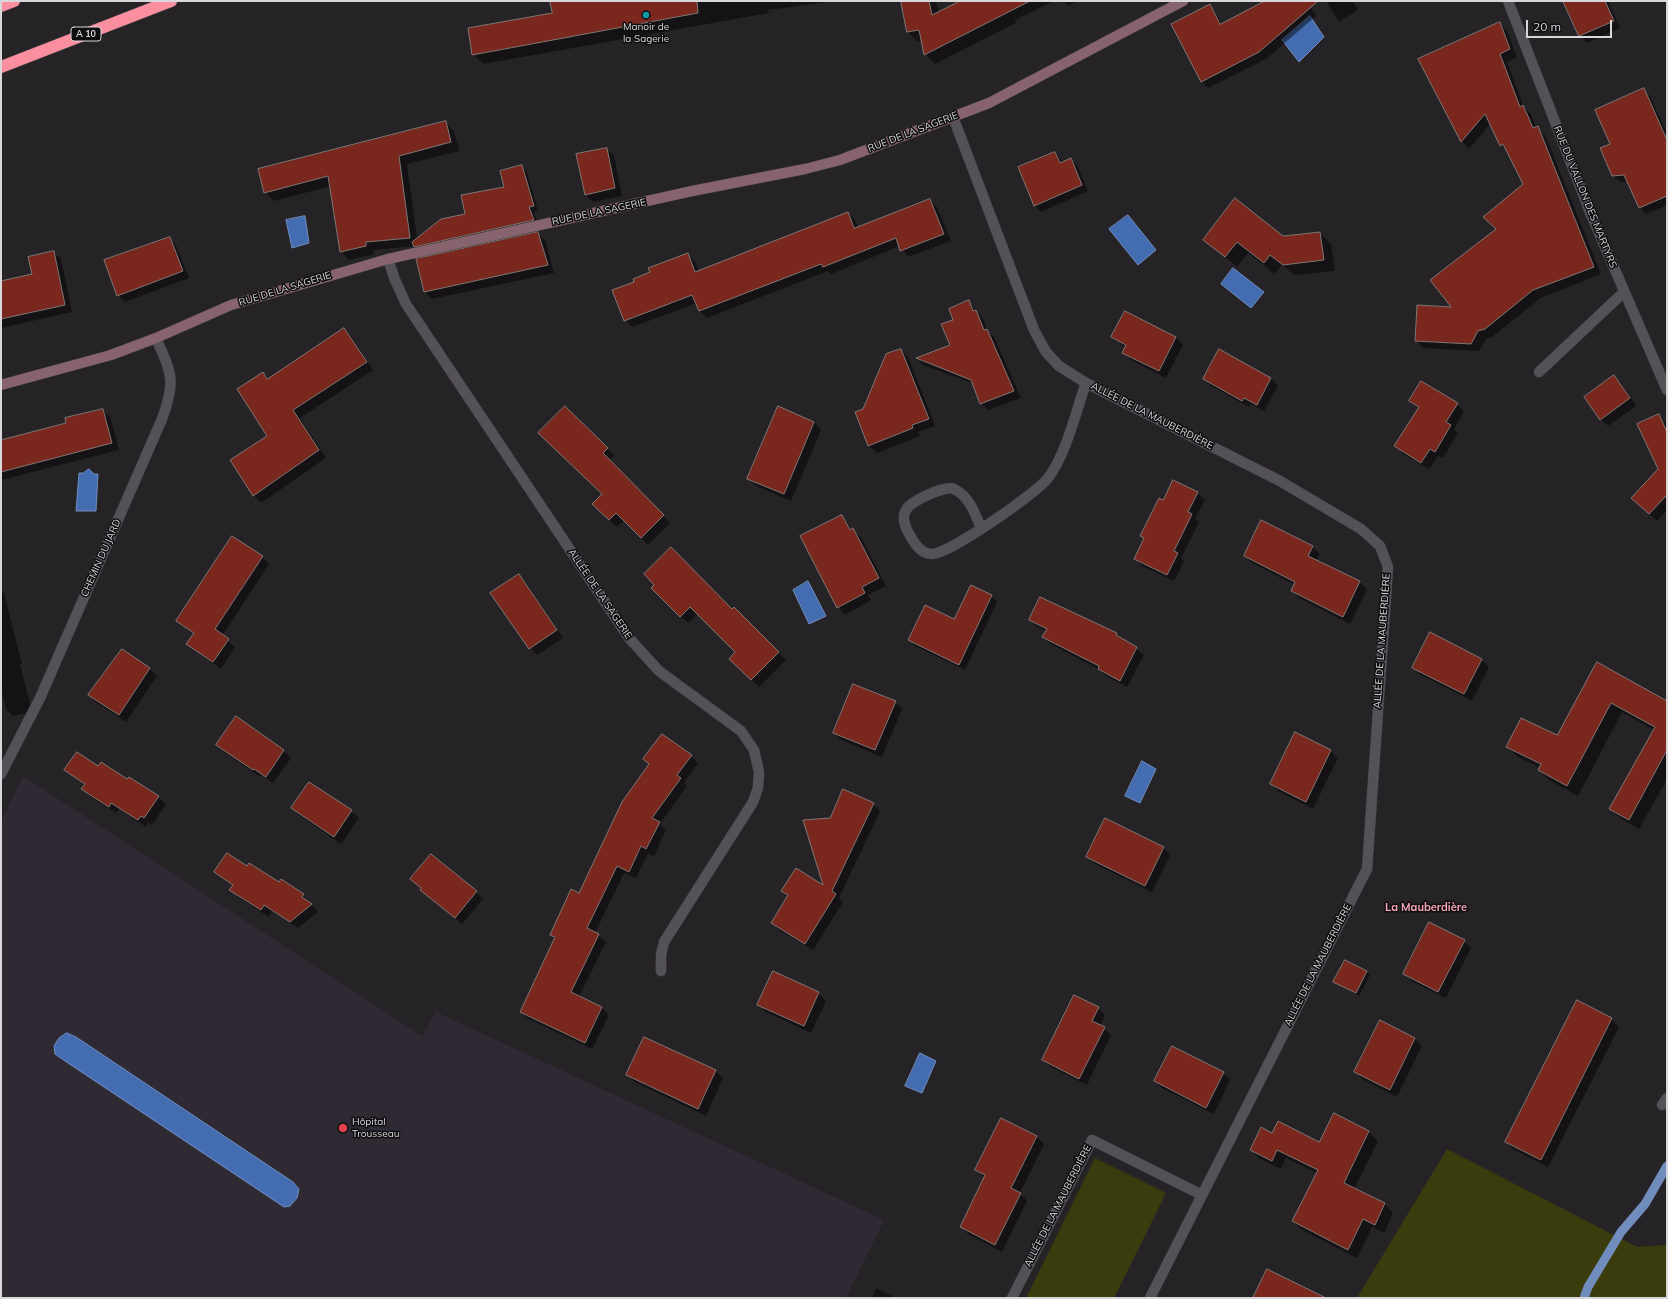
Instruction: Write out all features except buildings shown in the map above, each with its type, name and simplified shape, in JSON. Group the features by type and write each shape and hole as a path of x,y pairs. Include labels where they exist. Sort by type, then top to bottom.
{"highway":[{"path":"1,6 14,1"},
{"name":"A 10","path":"1,67 171,1"}],"street":[{"name":"RUE DE LA SAGERIE","path":"1,385 111,355 156,338 231,305 388,259 685,193 805,169 840,160 989,103 1183,1"},
{"name":"RUE DU VALLON DES MARTYRS","path":"1508,1 1590,212 1667,390"},
{"name":"ALLÉE DE LA MAUBERDIÈRE","path":"953,117 1037,335 1046,352 1059,366 1086,383 1280,481 1361,530 1380,546 1388,567 1367,869 1150,1298"},
{"name":"ALLÉE DE LA SAGERIE","path":"388,259 393,275 406,304 629,638 659,672 741,731 754,750 759,772 758,788 753,802 664,942 661,955 662,970"},
{"path":"1539,372 1624,292"},
{"name":"CHEMIN DU JARD","path":"1,774 40,698 167,406 172,380 156,338"},
{"path":"981,528 966,498 953,488 943,488 910,505 905,511 904,522 913,542 923,551 932,554 952,546 981,528 1014,506 1048,479 1060,456 1086,383"},
{"name":"ALLÉE DE LA MAUBERDIÈRE","path":"1012,1298 1092,1140 1202,1195"}],"shaded area":[{"name":"Hôpital Trousseau","path":"23,776 422,1036 436,1012 884,1220 846,1298 1,1298 1,822"},
{"path":"1447,1149 1637,1247 1667,1245 1667,1298 1357,1298"},
{"path":"1095,1158 1166,1193 1114,1298 1030,1298 1027,1296"}],"water":[{"path":"1310,16 1324,37 1299,62 1282,40"},
{"path":"1128,215 1156,250 1138,265 1109,229"},
{"path":"305,216 309,243 292,248 286,220"},
{"path":"1233,268 1264,292 1251,308 1221,284"},
{"path":"89,469 94,474 98,474 96,511 76,511 79,473 83,473"},
{"path":"808,581 826,616 809,624 793,590"},
{"path":"1142,761 1156,769 1140,803 1125,796"},
{"path":"67,1033 76,1037 293,1182 299,1189 297,1198 290,1206 284,1207 55,1054 54,1046 59,1038"},
{"path":"920,1053 936,1061 922,1093 905,1086"}],"waterway":[{"path":"1584,1298 1588,1287 1621,1232 1645,1204 1667,1166"}],"place":[{"name":"Manoir de la Sagerie","path":"646,15"},
{"name":"Hôpital Trousseau","path":"343,1128"}],"district":[{"name":"La Mauberdière","path":"1426,908"}]}
